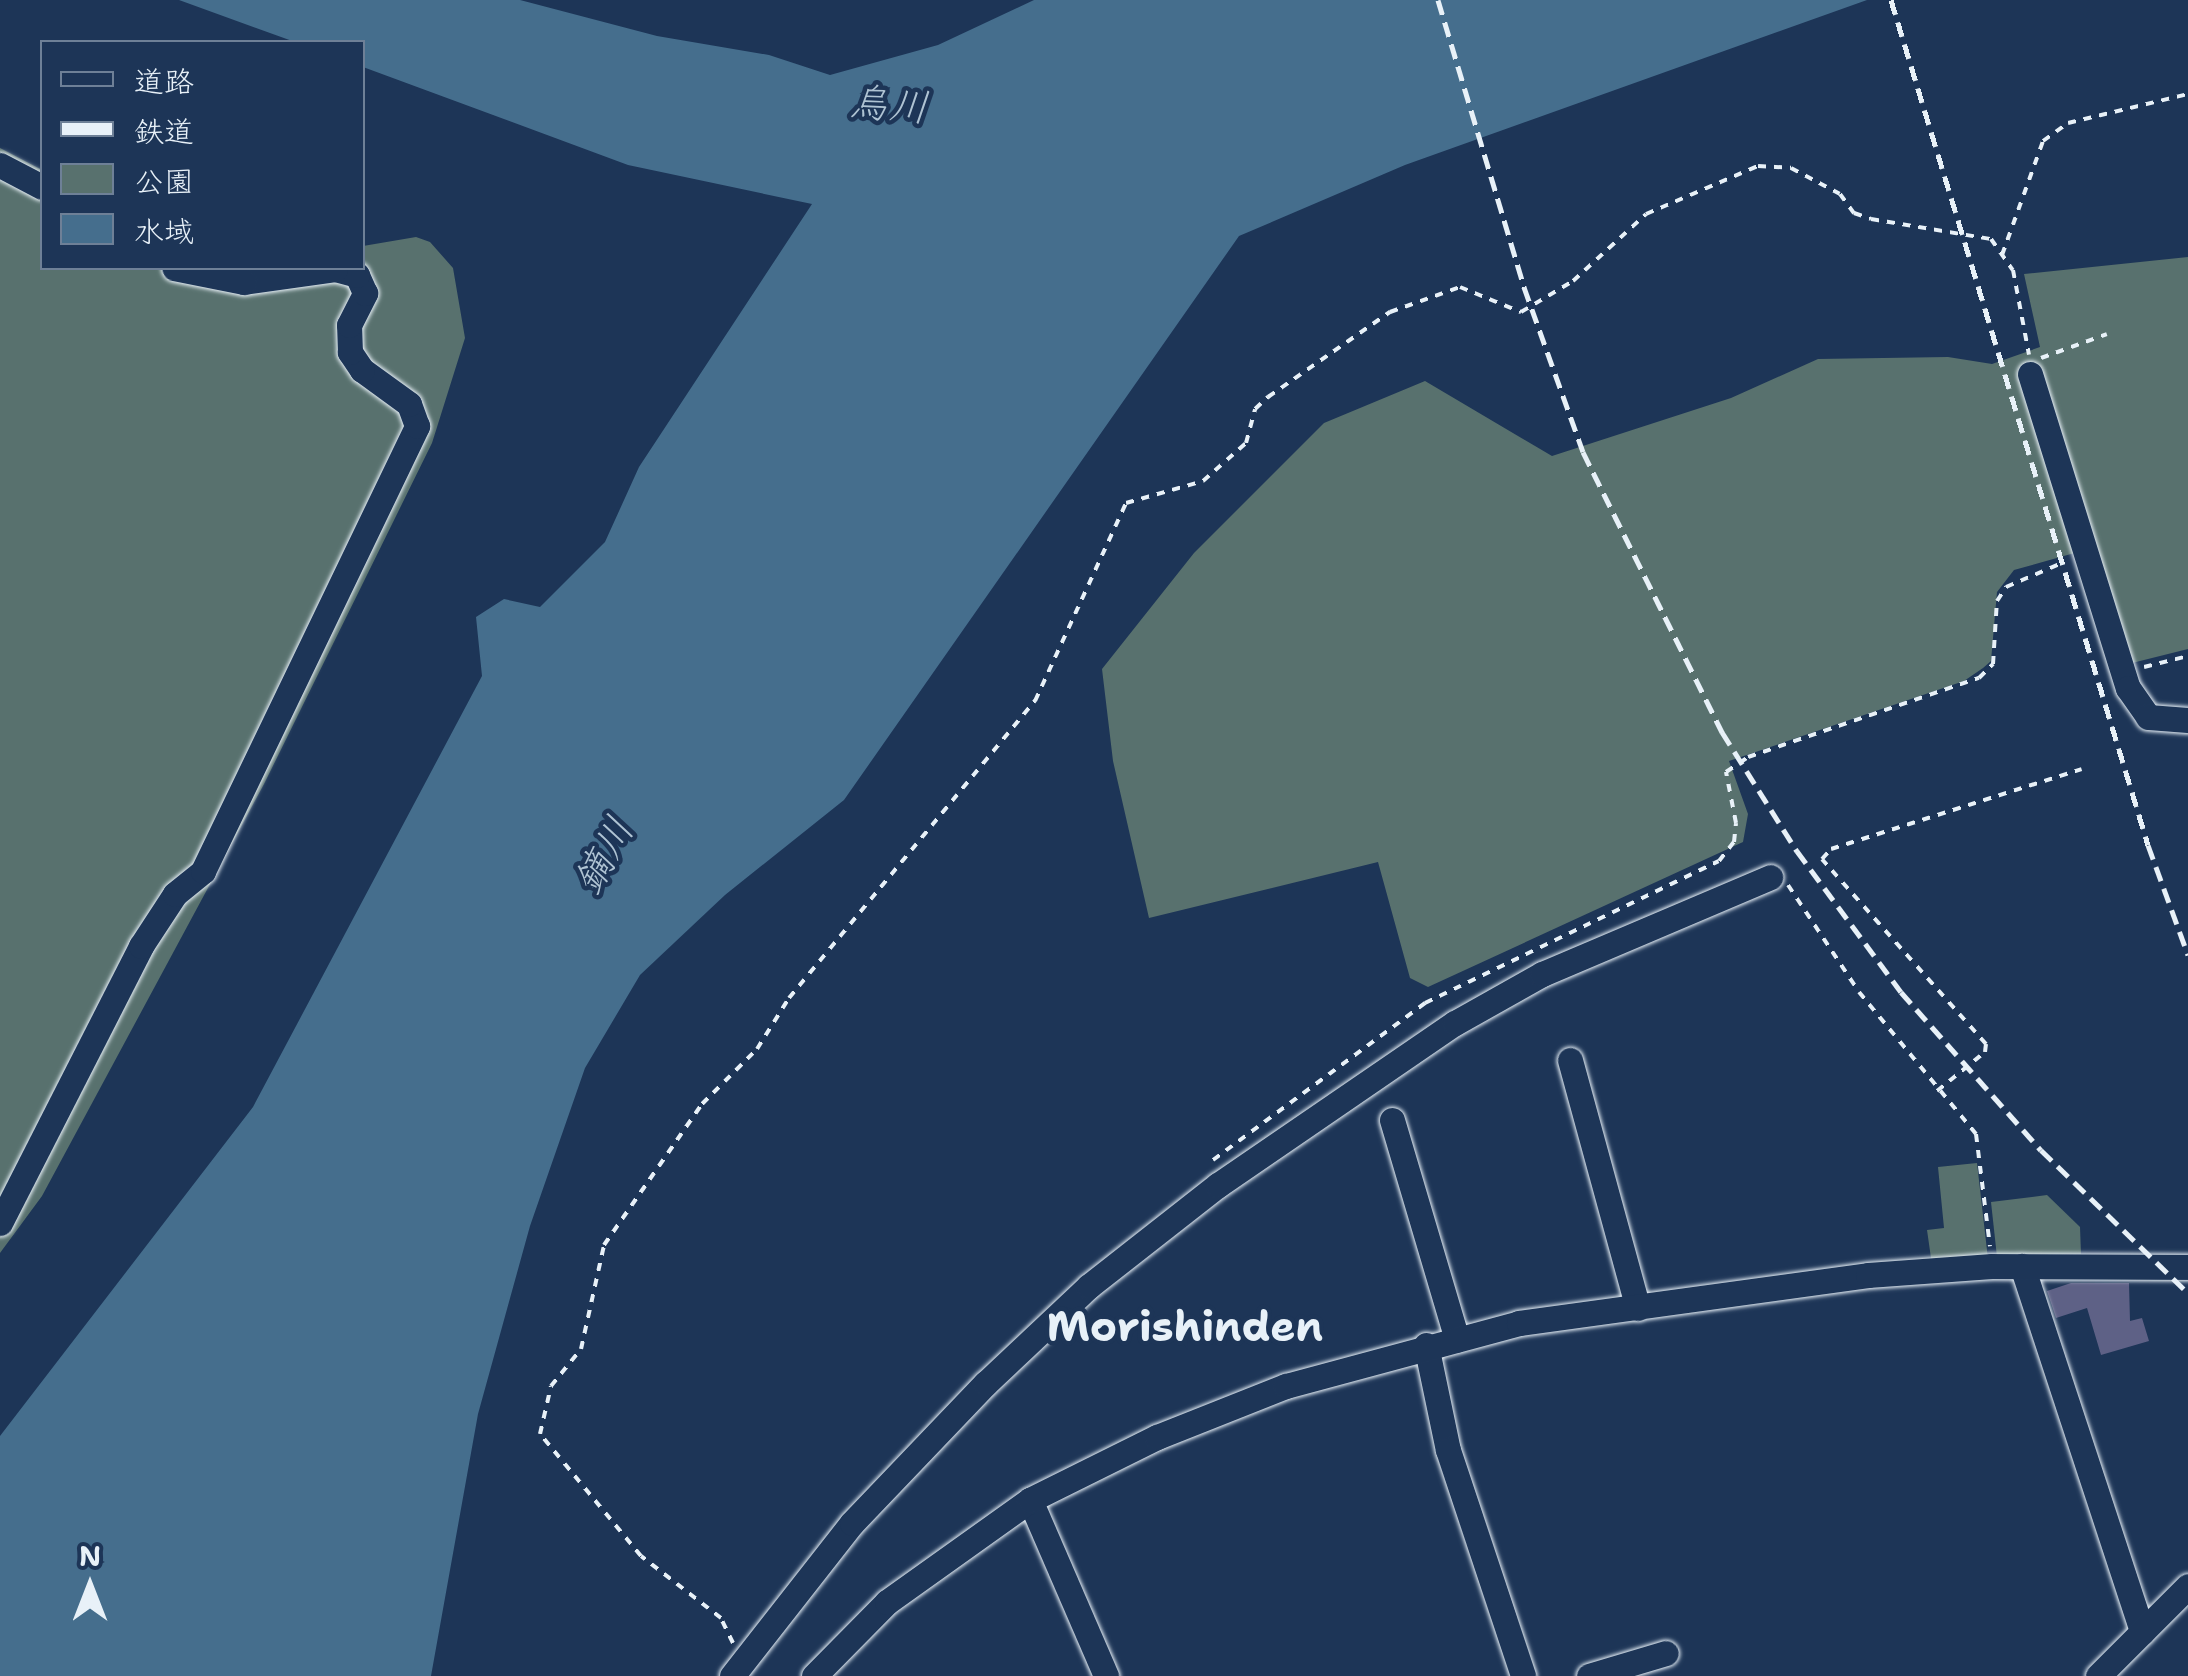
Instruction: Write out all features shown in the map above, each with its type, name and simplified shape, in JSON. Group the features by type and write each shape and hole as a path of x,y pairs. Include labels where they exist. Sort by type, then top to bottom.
{"street":[{"path":"0,165 40,186"},
{"path":"184,270 244,282 329,270"},
{"path":"0,1223 141,946 175,894 203,871 230,804 415,436 417,419 409,404 362,370 350,352 349,325 365,293 357,275 340,270"},
{"path":"2030,374 2136,706 2148,717 2188,720"},
{"path":"729,1665 852,1523 986,1384 1089,1286 1218,1185 1472,1013 1542,974 1770,877"},
{"path":"1570,1060 1638,1308"},
{"path":"1392,1120 1458,1340"},
{"path":"814,1676 888,1602 1030,1500 1157,1437 1286,1386 1519,1323 1868,1275 1992,1266 2188,1267"},
{"path":"2022,1266 2142,1632"},
{"path":"1426,1346 1448,1450 1523,1676"},
{"path":"1030,1500 1106,1676"},
{"path":"2112,1671 2142,1632 2188,1586"},
{"path":"1588,1676 1666,1653"}],"path":[{"path":"2002,255 2043,141 2068,123 2188,94"},
{"path":"729,1665 733,1642 721,1618 641,1556 540,1434 551,1386 581,1349 604,1245 702,1104 757,1049 789,998 1035,701 1126,503 1203,481 1246,443 1255,409 1268,397 1390,312 1460,286 1521,312 1574,281 1646,214 1758,166 1791,168 1840,194 1854,213 1871,219 1991,240 2002,255 2026,327 2030,374"},
{"path":"2030,374 2040,358 2107,334"},
{"path":"1425,1003 1719,861 1734,842 1736,823 1726,772 1748,758 1979,678 1993,664 1998,601 2006,587 2088,554"},
{"path":"2124,672 2188,656"},
{"path":"1937,1092 1985,1052 1986,1044 1822,858 1831,849 2082,769"},
{"path":"1770,877 1792,889 1860,992 1937,1092 1976,1134 1992,1266"}],"green space":[{"path":"0,148 40,169 40,270 365,270 365,246 416,237 430,242 453,268 465,338 432,443 264,784 42,1196 0,1253"},
{"path":"2188,257 2188,649 2128,664 2078,552 2014,570 1997,592 1991,661 1964,681 1729,761 1748,814 1743,842 1428,987 1410,978 1378,862 1149,918 1113,761 1102,669 1194,553 1324,423 1425,381 1552,456 1731,398 1818,359 1948,357 1992,364 2040,347 2024,274"},
{"path":"1977,1163 1988,1259 1932,1265 1927,1230 1944,1228 1938,1167"},
{"path":"2047,1195 2080,1227 2081,1254 1997,1257 1991,1202"}],"water":[{"path":"179,0 520,0 657,36 769,55 830,75 938,45 1034,0 1867,0 1405,165 1239,236 844,800 725,895 640,975 585,1068 530,1226 478,1414 431,1676 0,1676 0,1436 253,1107 482,676 476,617 504,599 540,607 605,542 639,467 812,204 628,165 365,68 365,40 289,40"}],"building":[{"path":"2071,1283 2129,1283 2130,1321 2142,1318 2149,1341 2101,1355 2087,1308 2056,1318 2047,1291"}],"railway":[{"path":"1438,0 1524,287 1583,452 1722,732 1797,851 1901,992 2041,1150 2188,1293"},
{"path":"1891,0 2148,845 2188,955"}],"district":[{"name":"Morishinden","path":"1185,1326"}],"water label":[{"name":"烏川","path":"889,104"},
{"name":"鏑川","path":"603,855"}]}
